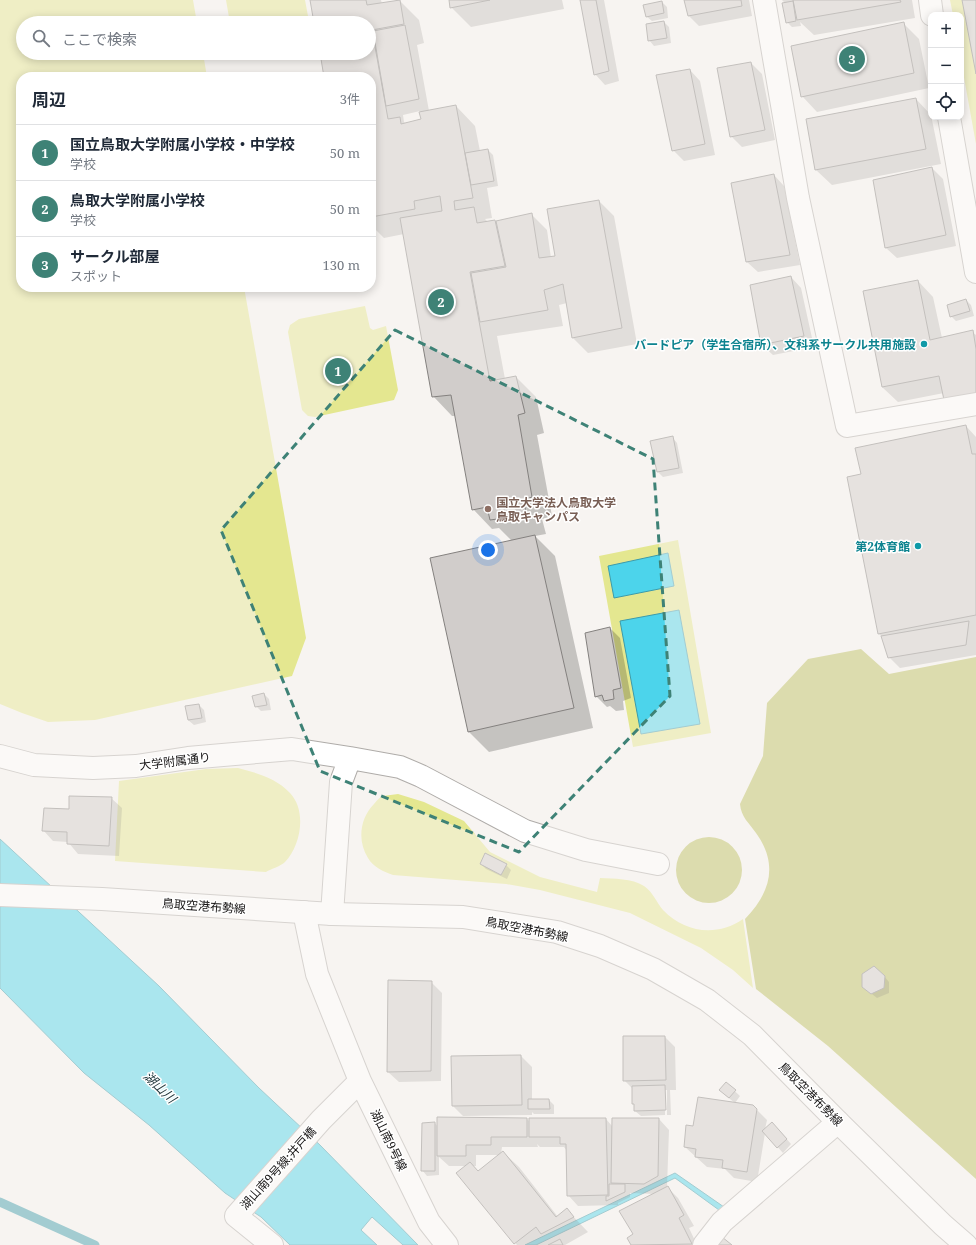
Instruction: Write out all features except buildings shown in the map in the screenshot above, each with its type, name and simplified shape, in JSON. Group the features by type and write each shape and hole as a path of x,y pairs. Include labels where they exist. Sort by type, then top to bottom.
{"street":[{"path":"764,0 798,198 848,426 976,404"},
{"path":"930,0 932,12"},
{"path":"950,120 976,272"},
{"name":"大学附属通り","path":"0,756 34,765 93,768 136,766 188,758 292,749 350,758 400,767 421,776 525,831 586,850 658,864"},
{"path":"332,914 341,782 350,758"},
{"name":"鳥取空港布勢線","path":"0,894 332,914 463,917 557,932 600,946 653,969 707,1000 752,1035 838,1122 943,1225 966,1245"},
{"name":"湖山南9号線","path":"304,912 317,974 360,1081 429,1222 447,1245"},
{"name":"湖山南9号線;井戸橋","path":"272,1245 236,1216 321,1120 360,1081"},
{"path":"704,1245 722,1222 838,1122"}],"highlighted area":[{"path":"395,330 653,459 670,696 519,852 320,771 221,530"}],"green space":[{"path":"0,0 193,0 196,16 16,16 16,60 204,60 206,72 16,72 16,292 245,292 306,638 292,676 95,720 48,722 0,704"},
{"path":"226,0 305,0 308,16 229,16"},
{"path":"950,0 976,0 976,144 964,78 964,12 952,12"},
{"path":"365,306 370,328 373,330 386,326 398,390 394,400 315,417 308,416 302,410 288,332 290,325 299,319"},
{"path":"678,540 711,733 633,747 599,556"},
{"path":"238,768 259,774 279,783 295,800 299,809 300,828 295,847 285,862 266,872 115,861 119,781 206,769"},
{"path":"398,794 424,802 464,821 490,852 540,877 597,892 600,878 623,879 639,883 647,888 663,910 672,918 691,928 712,930 733,925 743,919 753,988 733,970 701,948 630,913 540,890 506,884 393,875 382,871 368,858 362,844 361,837 363,823 369,810 380,797"}],"shaded area":[{"path":"861,649 889,674 976,657 976,1179 828,1046 756,989 745,919 754,909 766,889 769,867 768,856 763,845 744,816 740,804 763,756 767,703 808,659"},
{"path":"709,837 721,840 732,847 739,858 742,870 739,882 732,893 721,900 709,903 697,900 686,893 679,882 676,870 679,858 686,847 697,840"}],"water":[{"path":"668,553 674,586 614,598 608,566"},
{"path":"679,610 700,724 641,734 620,621"},
{"name":"湖山川","path":"0,839 159,986 259,1088 320,1145 418,1245 403,1245 372,1217 361,1230 377,1245 290,1245 261,1217 225,1193 149,1125 84,1073 0,988"},
{"path":"675,1173 724,1207 719,1210 675,1178 536,1245 525,1245"}],"waterway":[{"path":"0,1202 95,1245"}],"place":[{"name":"サークル部屋","path":"852,59"},
{"name":"鳥取大学附属小学校","path":"441,302"},
{"name":"バードピア（学生合宿所）、文科系サークル共用施設","path":"924,344"},
{"name":"国立鳥取大学附属小学校・中学校","path":"338,371"},
{"name":"国立大学法人鳥取大学 鳥取キャンパス","path":"488,509"},
{"name":"第2体育館","path":"918,546"}]}
